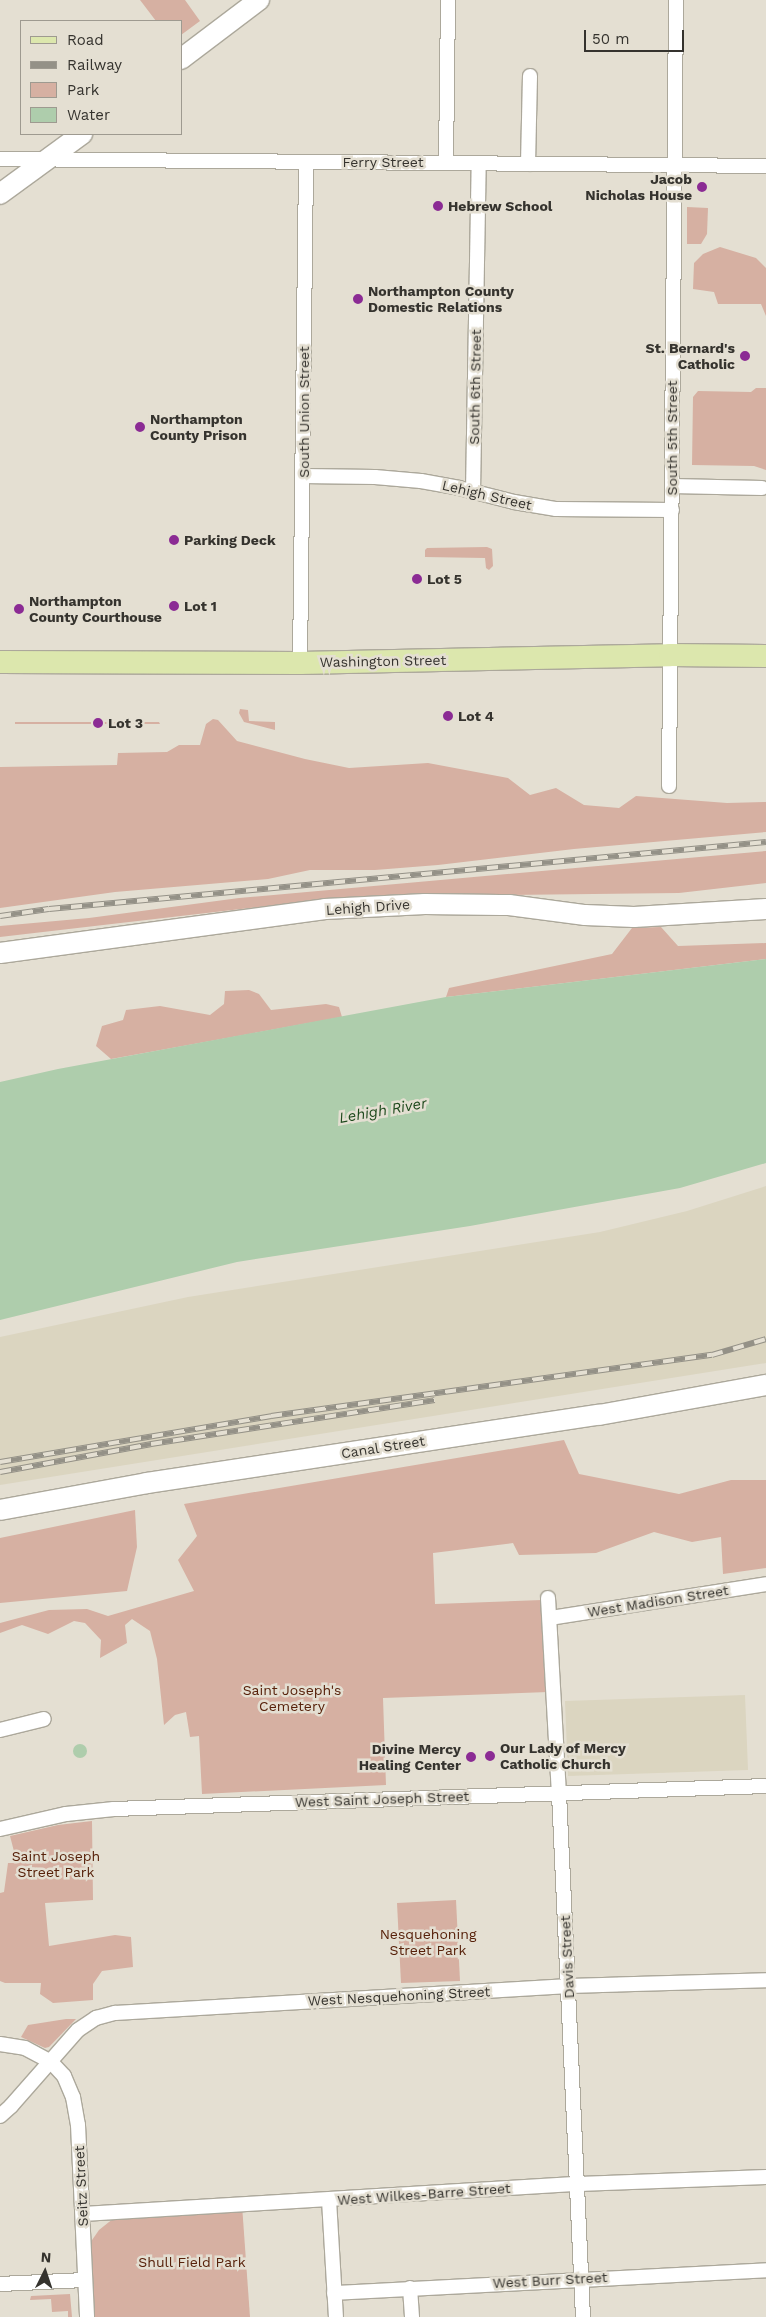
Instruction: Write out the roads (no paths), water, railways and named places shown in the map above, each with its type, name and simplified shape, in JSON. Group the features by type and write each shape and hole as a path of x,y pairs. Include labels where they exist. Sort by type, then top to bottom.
{"main road":[{"name":"Washington Street","path":"0,662 300,662 670,655 766,656"},
{"path":"0,675 50,662"}],"street":[{"path":"182,58 259,0"},
{"path":"446,163 448,0"},
{"name":"South 5th Street","path":"669,786 676,0"},
{"path":"528,164 530,76"},
{"path":"0,194 81,135"},
{"name":"Ferry Street","path":"0,159 766,166"},
{"name":"South Union Street","path":"300,662 306,162"},
{"name":"South 6th Street","path":"474,491 479,164"},
{"name":"Lehigh Street","path":"303,476 387,478 440,484 546,508 672,510"},
{"path":"672,486 762,488"},
{"name":"Lehigh Drive","path":"0,953 325,910 425,904 509,905 586,915 634,917 766,907"},
{"name":"Canal Street","path":"0,1510 126,1486 599,1415 766,1386"},
{"name":"West Madison Street","path":"550,1618 766,1584"},
{"name":"Davis Street","path":"548,1598 560,1793 583,2317"},
{"path":"0,1730 44,1719"},
{"name":"West Saint Joseph Street","path":"0,1829 66,1814 114,1809 766,1786"},
{"name":"West Nesquehoning Street","path":"0,2116 78,2030 96,2018 115,2013 568,1986 766,1980"},
{"name":"Seitz Street","path":"0,2044 25,2048 50,2062 66,2080 75,2105 83,2214 87,2317"},
{"name":"West Wilkes-Barre Street","path":"83,2214 578,2184 766,2177"},
{"path":"328,2200 336,2317"},
{"name":"West Burr Street","path":"334,2294 581,2278 766,2270"},
{"path":"0,2284 85,2280"},
{"path":"410,2288 412,2317"}],"water":[{"name":"Lehigh River","path":"766,959 766,1163 680,1188 470,1226 237,1262 0,1320 0,1082 58,1069 446,997"},
{"path":"77,1744 83,1744 87,1751 83,1758 77,1758 73,1754 73,1748"}],"railway":[{"path":"0,916 49,909 766,842"},
{"path":"0,1462 271,1416 712,1355 766,1339"},
{"path":"0,1472 151,1444 435,1400"}],"place":[{"name":"Jacob Nicholas House","path":"702,187"},
{"name":"Hebrew School","path":"438,206"},
{"name":"Northampton County Domestic Relations","path":"358,299"},
{"name":"St. Bernard's Catholic","path":"745,356"},
{"name":"Northampton County Prison","path":"140,427"},
{"name":"Parking Deck","path":"174,540"},
{"name":"Lot 5","path":"417,579"},
{"name":"Lot 1","path":"174,606"},
{"name":"Northampton County Courthouse","path":"19,609"},
{"name":"Lot 4","path":"448,716"},
{"name":"Lot 3","path":"98,723"},
{"name":"Our Lady of Mercy Catholic Church","path":"490,1756"},
{"name":"Divine Mercy Healing Center","path":"471,1757"}],"park label":[{"name":"Saint Joseph's Cemetery","path":"292,1698"},
{"name":"Saint Joseph Street Park","path":"56,1864"},
{"name":"Nesquehoning Street Park","path":"428,1942"},
{"name":"Shull Field Park","path":"192,2262"}]}
